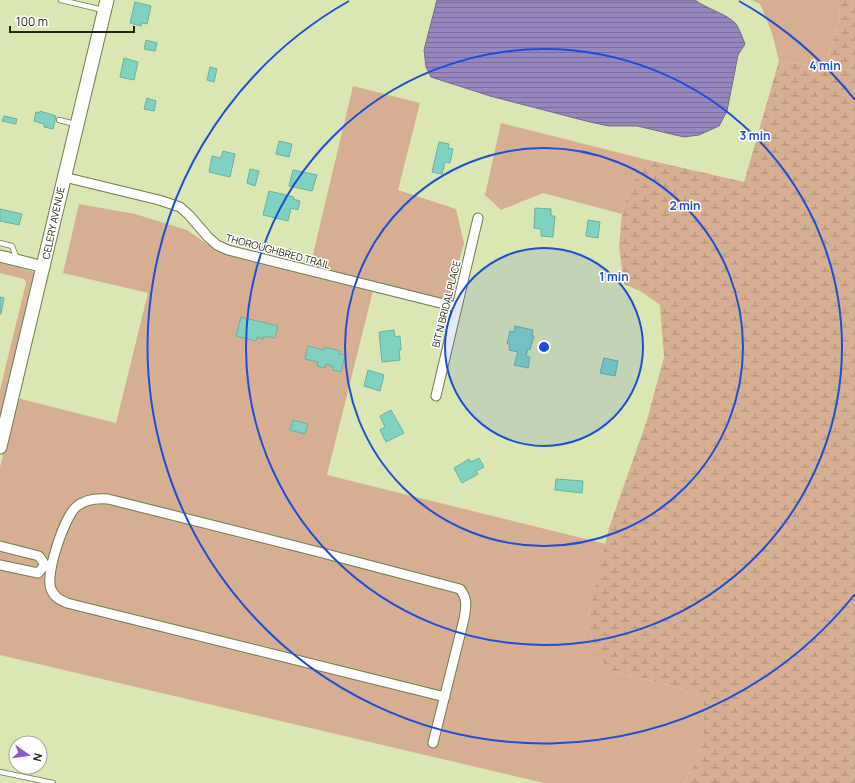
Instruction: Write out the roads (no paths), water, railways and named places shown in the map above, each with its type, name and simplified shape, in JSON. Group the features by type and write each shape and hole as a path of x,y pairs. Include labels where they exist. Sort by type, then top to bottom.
{"main road":[{"name":"CELERY AVENUE","path":"0,447 44,267 76,124 106,5"}],"street":[{"name":"THOROUGHBRED TRAIL","path":"64,177 159,200 180,207 208,237 217,245 228,250 456,307"},
{"name":"BIT N BRIDAL PLACE","path":"436,396 478,218"},
{"path":"0,256 44,267"},
{"path":"0,565 38,573 48,565 64,526 75,508 84,502 96,498 108,499 460,588 465,595 466,604 464,619 433,743"},
{"path":"0,546 39,556 48,565 51,589 56,597 67,603 444,697"},
{"path":"15,568 19,551"}],"lane":[{"path":"61,0 106,5"},
{"path":"59,120 76,124"},
{"path":"0,243 12,246 18,260"},
{"path":"0,772 53,783"}]}
